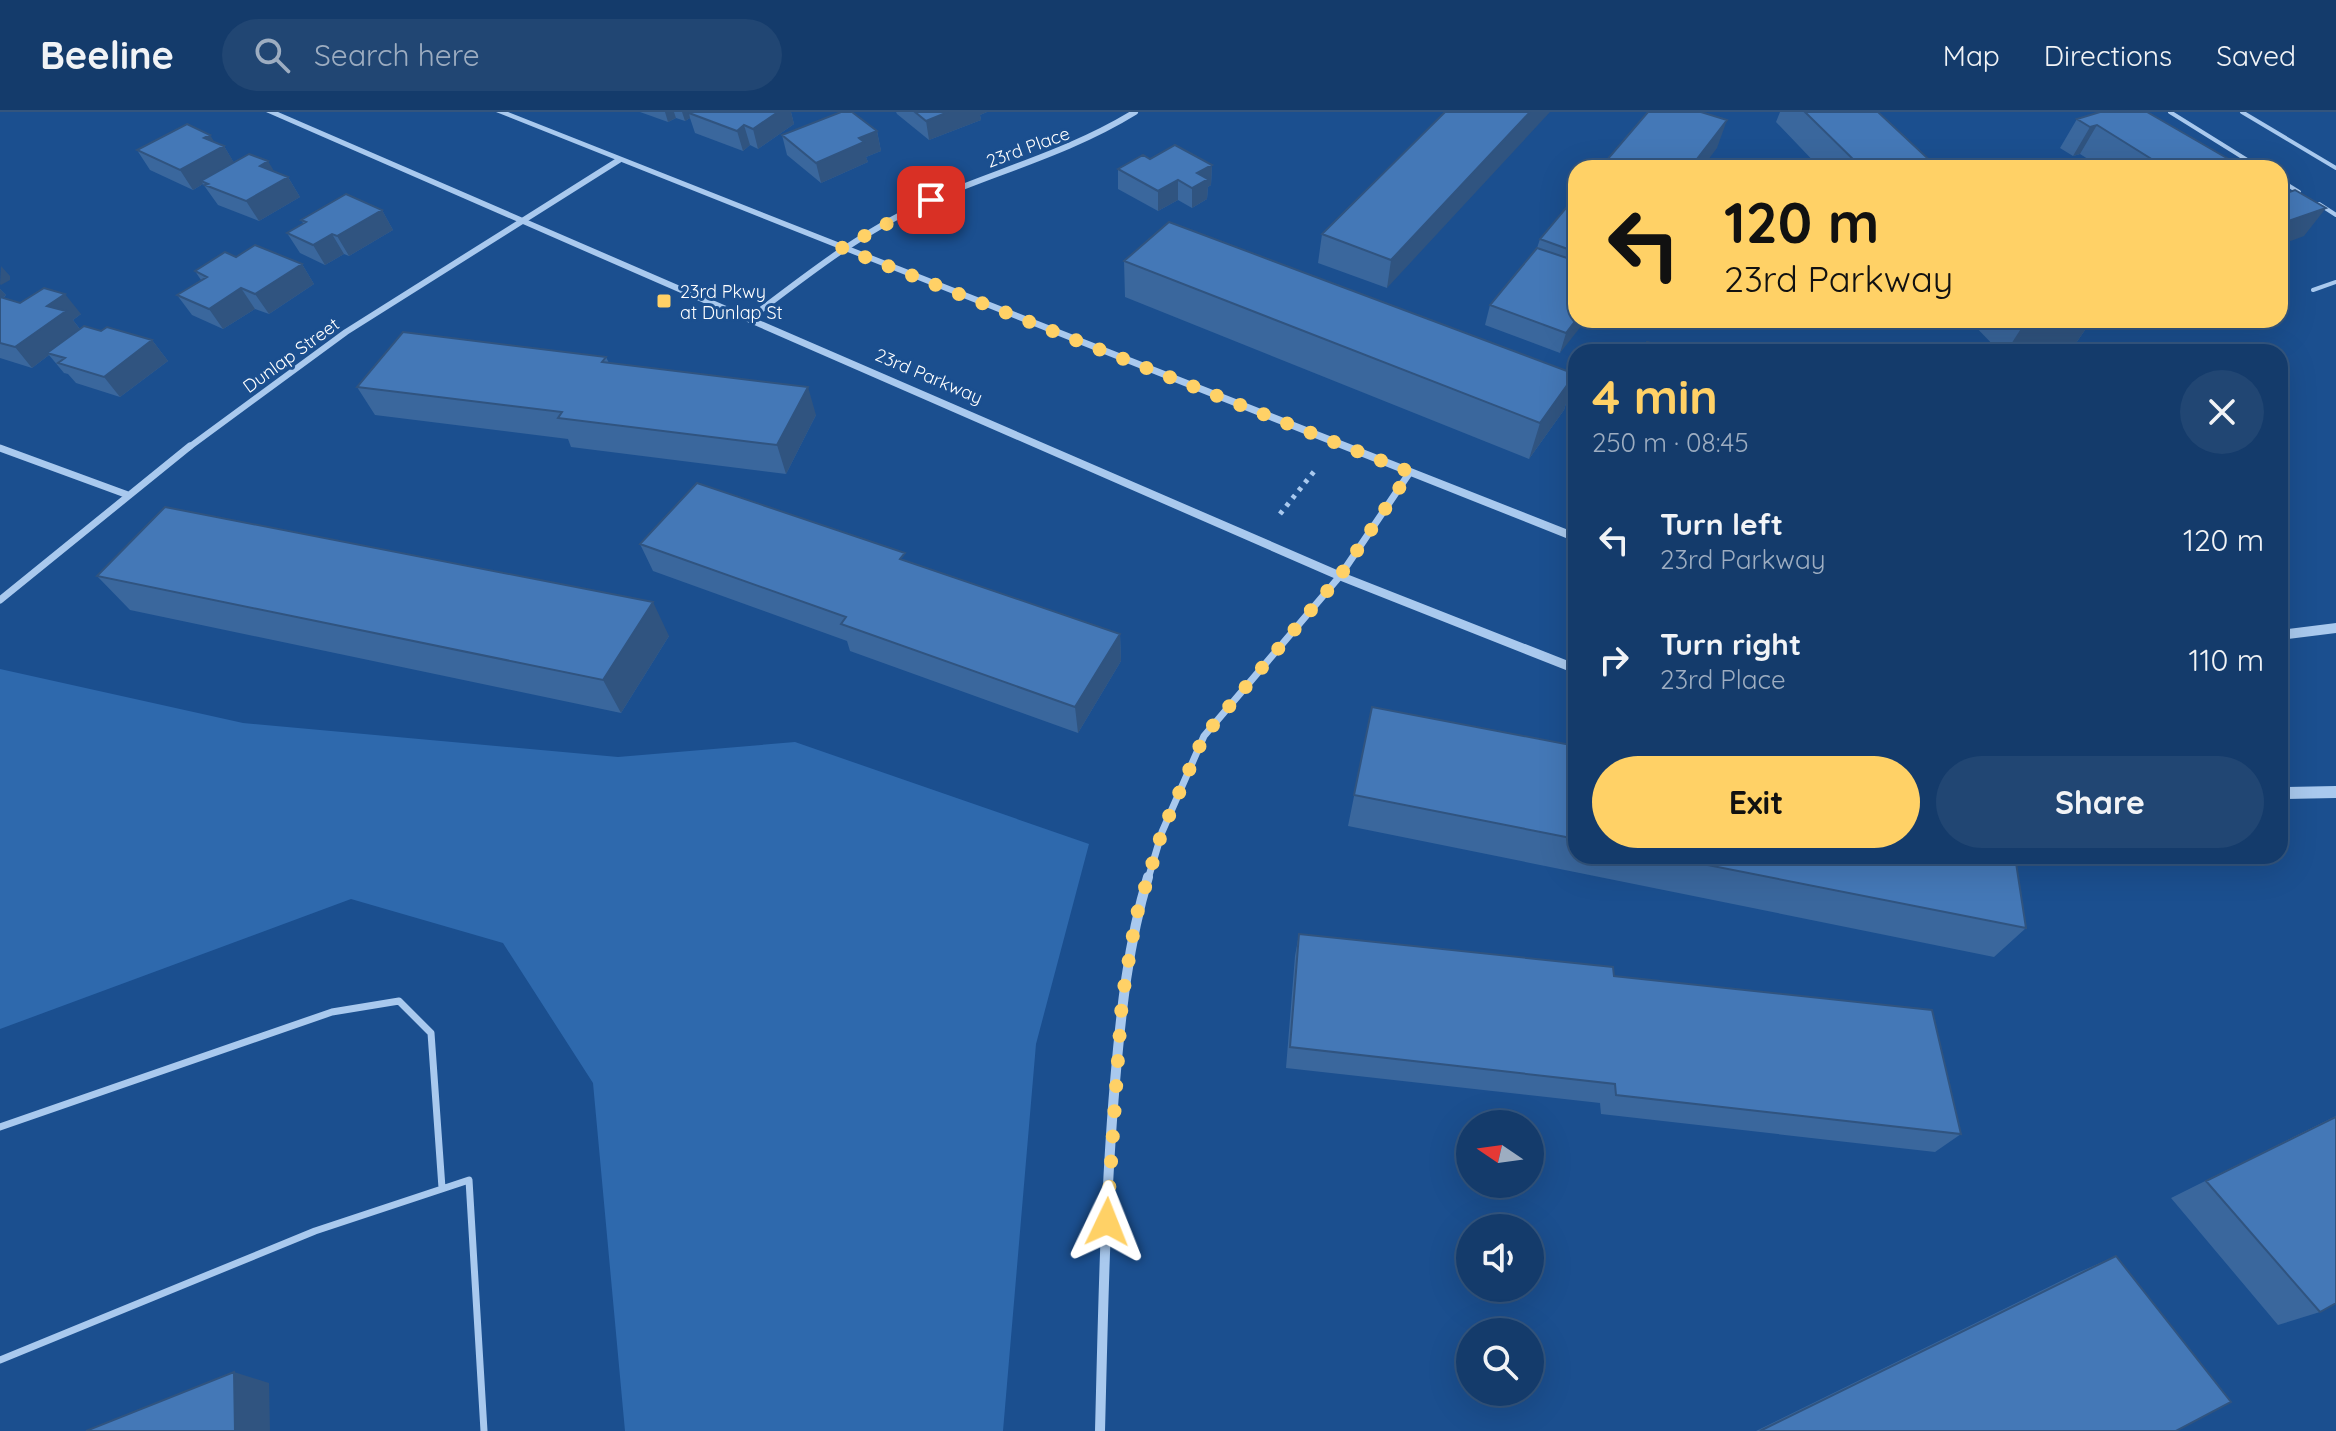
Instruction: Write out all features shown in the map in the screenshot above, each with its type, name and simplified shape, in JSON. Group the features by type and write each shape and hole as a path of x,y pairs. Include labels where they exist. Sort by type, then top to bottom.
{"street":[{"name":"23rd Parkway","path":"270,112 1340,576 1568,666"},
{"path":"500,112 1568,535"},
{"name":"23rd Place","path":"749,319 842,248 943,194 1098,135 1135,112"},
{"name":"Dunlap Street","path":"0,600 128,495 346,332 619,160"},
{"path":"0,448 128,495"},
{"path":"1100,1431 1108,1163 1122,1000 1136,917 1162,832 1204,736 1340,576 1410,472"},
{"path":"2288,634 2336,628"},
{"path":"2288,793 2336,792"}],"lane":[{"path":"2170,112 2247,160"},
{"path":"2242,112 2336,168"},
{"path":"2288,185 2302,194"},
{"path":"2314,201 2336,215"},
{"path":"2313,290 2336,282"},
{"path":"0,1127 332,1012 399,1001 431,1033 442,1188"},
{"path":"0,1360 315,1231 469,1180 484,1431"}],"path":[{"path":"1274,522 1318,467"}],"shaded area":[{"path":"0,669 243,723 618,757 795,742 1089,844 1036,1044 1003,1431 625,1431 593,1083 503,943 351,899 0,1029"}],"building":[{"path":"690,112 778,112 753,129 744,125 737,131"},
{"path":"841,112 852,112 877,131 859,138 864,142 816,163 782,135"},
{"path":"915,112 948,112 926,121"},
{"path":"1445,112 1530,112 1391,260 1322,234"},
{"path":"1648,112 1701,112 1727,120 1696,160 1607,160"},
{"path":"1805,112 1878,112 1929,160 1854,160"},
{"path":"2100,112 2147,112 2230,160 2153,160 2097,125 2090,127 2077,119"},
{"path":"187,124 210,135 204,138 224,146 180,170 137,150"},
{"path":"1175,145 1212,165 1197,173 1208,179 1192,188 1178,180 1158,191 1118,169 1143,155 1150,159"},
{"path":"249,154 268,161 260,166 288,177 246,201 201,181"},
{"path":"2295,190 2326,208 2288,221 2288,193"},
{"path":"346,194 382,210 337,236 332,234 313,245 287,233 306,222 301,220"},
{"path":"1568,206 1568,249 1540,239"},
{"path":"1169,222 1568,371 1568,384 1540,423 1124,261"},
{"path":"255,245 302,264 255,294 241,288 209,309 177,295 207,277 195,271 225,252 236,257"},
{"path":"1537,248 1568,258 1570,328 1566,333 1490,305"},
{"path":"44,288 65,294 47,306 66,311 15,347 0,343 0,297 20,303"},
{"path":"84,326 101,331 107,327 152,340 104,377 58,363 65,358 47,353"},
{"path":"403,332 606,357 602,362 808,387 777,445 558,418 562,412 357,387"},
{"path":"697,483 905,553 900,559 1120,634 1075,707 841,624 846,617 640,544"},
{"path":"165,507 653,602 603,680 97,576"},
{"path":"1372,707 1568,744 1568,837 1354,795"},
{"path":"1702,864 2016,864 2026,928"},
{"path":"1299,934 1613,967 1614,976 1932,1010 1961,1134 1616,1095 1615,1084 1290,1047"},
{"path":"2336,1117 2336,1303 2320,1312 2206,1181"},
{"path":"2116,1256 2231,1402 2176,1431 1760,1431"},
{"path":"234,1372 235,1431 86,1431"}],"place":[{"name":"23rd Pkwy at Dunlap St","path":"664,301"}],"route":[{"path":"931,200 842,248 1410,472 1340,576 1204,736 1162,832 1136,917 1122,1000 1108,1163 1107,1222"}]}
